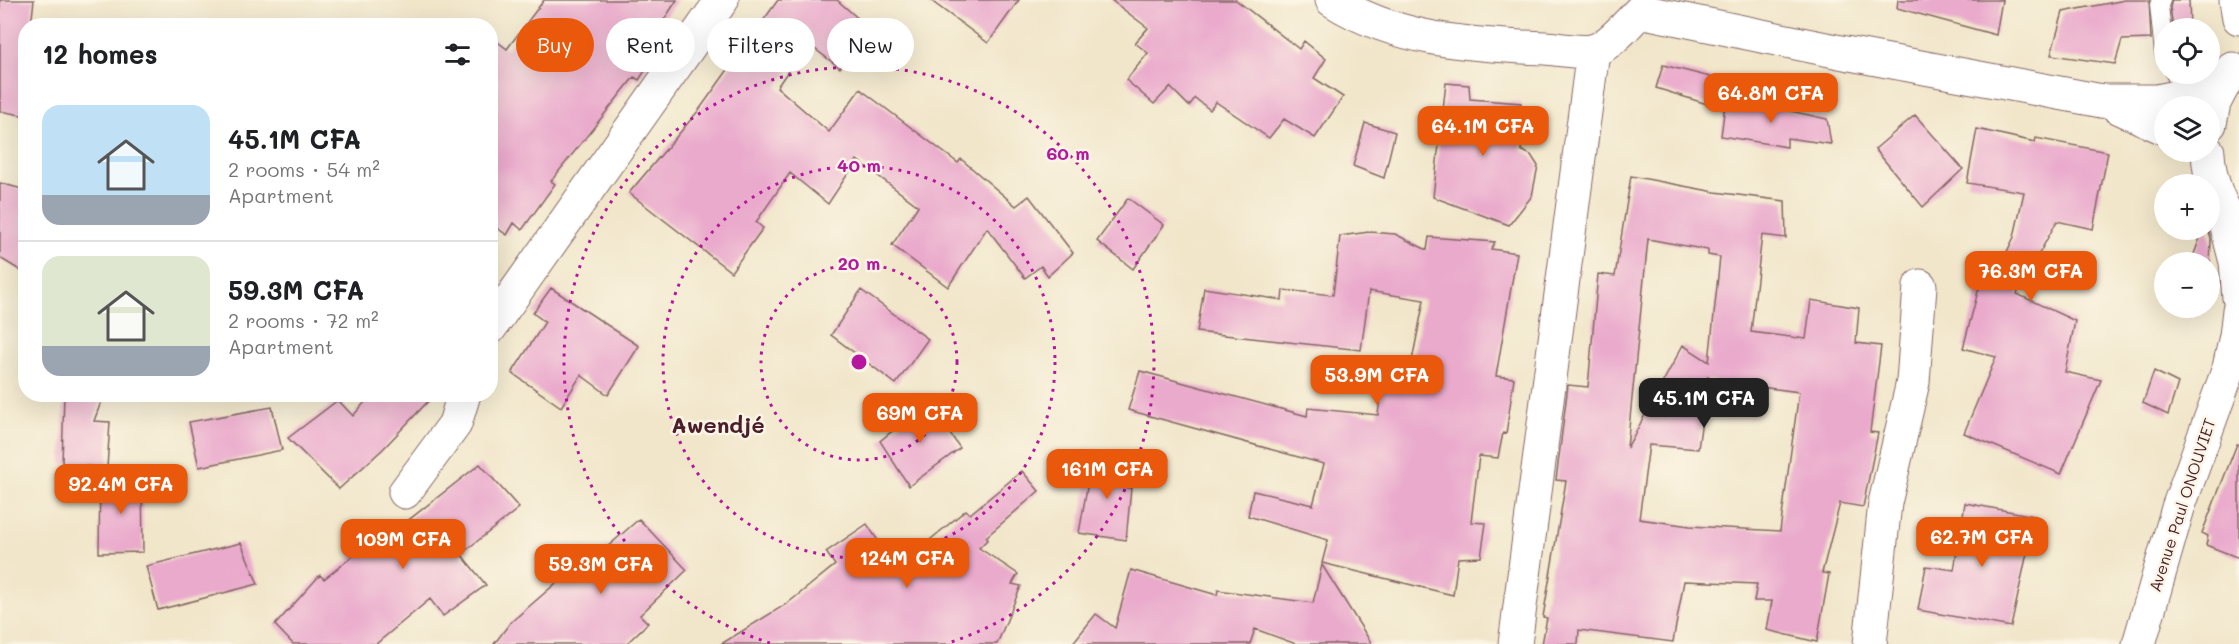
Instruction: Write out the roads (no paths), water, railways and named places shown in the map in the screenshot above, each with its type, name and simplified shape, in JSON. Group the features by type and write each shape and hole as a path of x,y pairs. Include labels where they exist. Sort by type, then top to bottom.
{"street":[{"path":"498,317 722,0"},
{"path":"1332,0 1345,8 1400,31 1454,42 1593,51 1621,33 1638,5 1845,53 2102,101 2154,101"},
{"path":"2236,0 2239,18"},
{"path":"1515,644 1593,51"},
{"path":"2200,96 2234,67"},
{"path":"2102,101 2154,124"},
{"path":"2205,162 2231,220 2239,298"},
{"path":"1870,644 1885,503 1913,382 1920,286"},
{"name":"Avenue Paul ONOUVIET","path":"2139,644 2178,508 2234,361 2239,310"},
{"path":"405,492 455,424 462,402"}],"lane":[{"path":"2160,18 2159,5 2161,0"}],"district":[{"name":"Awendjé","path":"718,425"}]}
